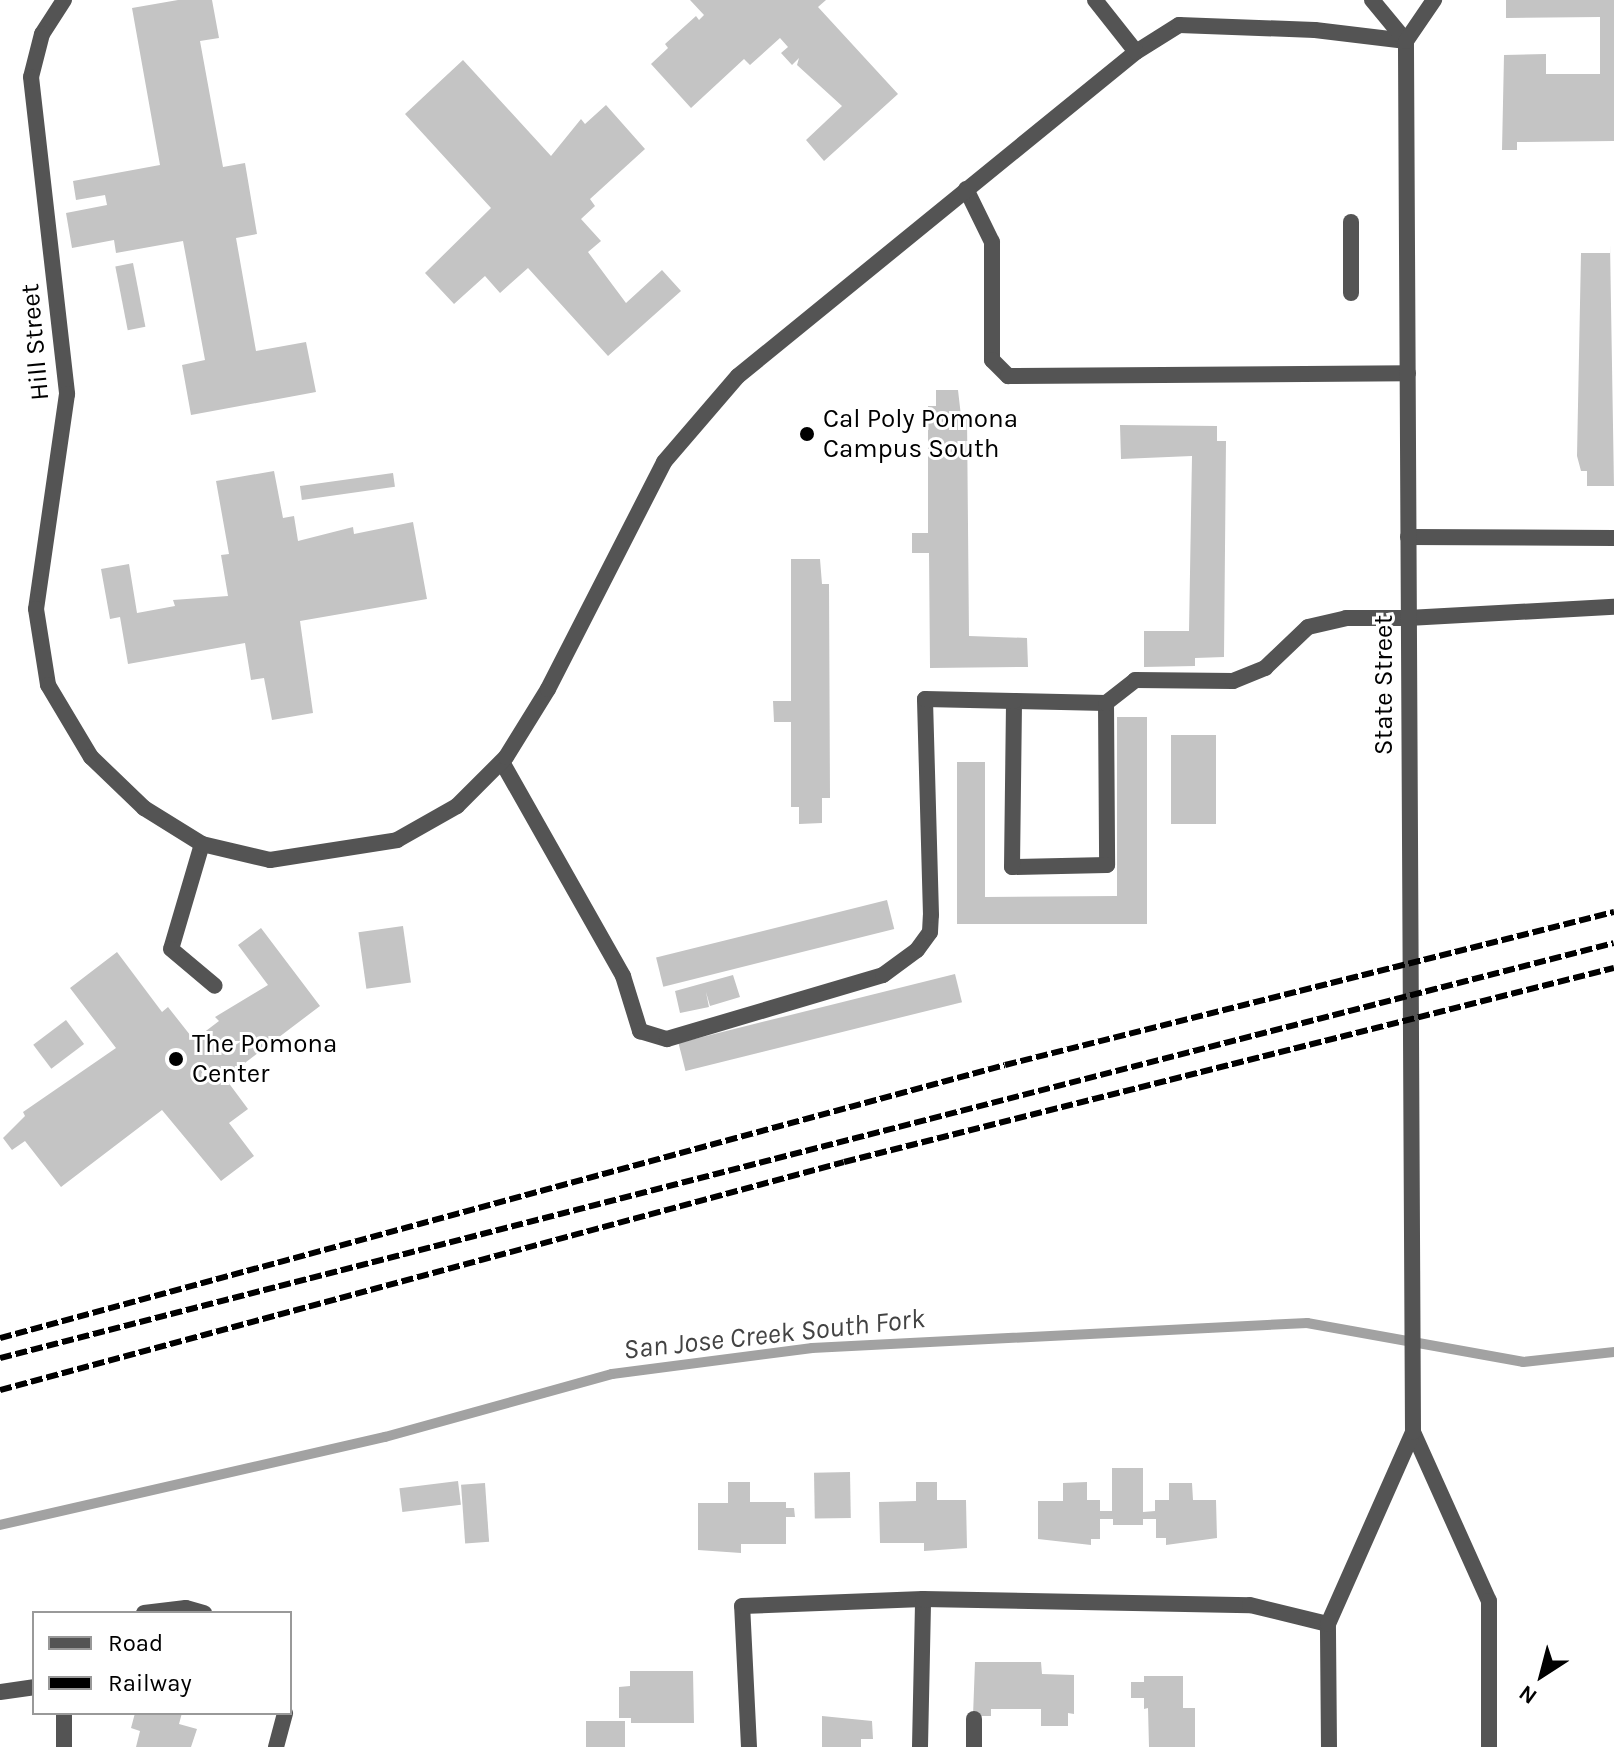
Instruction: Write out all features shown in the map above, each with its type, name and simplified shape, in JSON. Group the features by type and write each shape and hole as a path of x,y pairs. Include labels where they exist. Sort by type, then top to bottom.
{"street":[{"name":"Hill Street","path":"64,0 42,34 31,77 67,394 36,609 48,685 91,757 144,808 202,844"},
{"path":"1095,0 1136,52"},
{"path":"1372,0 1406,41"},
{"path":"1406,41 1434,0"},
{"path":"215,986 171,949 202,844 270,860 397,840 457,806 502,762 548,689 664,462 738,376 1136,52 1179,25 1315,30 1406,41"},
{"name":"State Street","path":"1406,41 1413,1432"},
{"path":"966,189 992,242 992,360 1008,376 1408,373"},
{"path":"1351,222 1351,293"},
{"path":"1408,537 1614,538"},
{"path":"502,762 623,976 640,1031 667,1039 883,975 917,950 930,932 931,915 925,699 1106,703 1135,680 1233,681 1265,668 1308,627 1346,618 1408,618 1614,607"},
{"path":"1014,701 1012,867 1107,865 1106,703"},
{"path":"1329,1747 1328,1624 1413,1432"},
{"path":"1413,1432 1489,1601 1489,1747"},
{"path":"749,1747 742,1606 923,1599 1250,1605 1328,1624"},
{"path":"920,1747 923,1599"},
{"path":"161,1611 186,1608 197,1611"},
{"path":"0,1692 32,1687"},
{"path":"64,1715 64,1747"},
{"path":"276,1747 284,1715"},
{"path":"974,1719 974,1747"}],"building":[{"path":"178,0 212,0 219,38 200,41 223,167 245,163 257,234 236,238 256,351 306,342 316,392 191,415 182,365 205,360 183,241 116,253 114,240 72,248 66,213 107,205 105,195 76,200 73,181 160,165 132,8"},
{"path":"690,0 826,0 818,7 898,94 824,161 806,140 842,106 797,65 799,58 792,65 781,53 788,47 780,38 750,65 744,59 691,108 651,64 668,48 665,44 696,16 699,20 704,15"},
{"path":"1506,0 1614,0 1614,141 1517,142 1517,150 1502,150 1504,55 1546,54 1546,74 1600,74 1600,17 1506,18"},
{"path":"463,60 551,156 581,119 585,124 606,105 645,149 590,199 595,206 581,219 601,241 588,252 626,303 662,270 681,291 608,356 528,268 500,293 485,276 454,304 425,273 491,208 405,114"},
{"path":"1610,244 1614,486 1587,486 1587,471 1581,471 1577,456 1581,253 1610,253"},
{"path":"133,263 145,327 128,330 115,266"},
{"path":"936,390 958,390 961,416 967,416 969,636 1027,638 1028,667 930,668 929,553 912,553 912,533 928,533 928,406 936,406"},
{"path":"1120,425 1217,426 1217,441 1226,441 1224,657 1195,658 1195,666 1144,667 1144,631 1189,631 1192,456 1121,459"},
{"path":"274,471 283,518 294,516 298,541 353,527 354,534 413,522 427,599 300,621 313,713 272,720 264,678 251,680 245,643 128,664 120,617 110,619 101,569 129,564 137,613 175,606 173,600 228,596 221,555 229,554 216,481"},
{"path":"393,473 395,487 302,500 300,486"},
{"path":"791,559 820,559 822,584 829,584 830,798 822,798 822,823 799,824 799,807 791,807 791,722 774,722 773,701 791,701"},
{"path":"1117,717 1147,717 1147,924 957,924 957,762 985,762 985,897 1117,896"},
{"path":"1171,735 1216,735 1216,824 1171,824"},
{"path":"887,900 894,929 663,987 656,958"},
{"path":"403,926 411,982 366,989 358,932"},
{"name":"The Pomona Center","path":"261,928 320,1006 225,1078 248,1109 229,1123 254,1156 221,1181 162,1110 61,1187 25,1141 12,1150 3,1138 25,1116 23,1112 116,1048 70,988 117,952 162,1012 168,1007 194,1040 219,1021 215,1017 268,985 238,945"},
{"path":"955,974 962,1002 685,1071 678,1043"},
{"path":"733,975 740,997 710,1006 706,992 709,1007 680,1013 675,991"},
{"path":"66,1020 84,1044 51,1069 33,1045"},
{"path":"1112,1468 1143,1468 1143,1512 1155,1511 1155,1500 1169,1500 1169,1483 1192,1483 1193,1500 1216,1500 1217,1538 1166,1545 1166,1538 1156,1538 1156,1519 1143,1519 1143,1525 1113,1525 1113,1519 1100,1519 1100,1539 1091,1539 1091,1545 1038,1539 1038,1501 1063,1501 1063,1483 1087,1482 1087,1500 1100,1500 1100,1511 1112,1511"},
{"path":"850,1472 851,1518 815,1519 814,1473"},
{"path":"458,1481 461,1505 402,1512 399,1488"},
{"path":"728,1482 750,1482 750,1502 786,1502 786,1508 794,1508 795,1517 786,1517 786,1544 741,1544 741,1553 698,1550 698,1503 728,1503"},
{"path":"916,1482 937,1482 937,1500 966,1500 967,1548 924,1551 924,1543 880,1543 879,1502 916,1501"},
{"path":"485,1483 489,1542 465,1544 461,1485"},
{"path":"975,1662 1041,1662 1042,1674 1074,1675 1074,1714 1068,1713 1068,1726 1041,1726 1041,1709 991,1709 991,1716 973,1716"},
{"path":"630,1671 693,1671 694,1723 631,1723 631,1718 619,1718 619,1687 630,1686"},
{"path":"1144,1676 1183,1676 1183,1708 1195,1708 1195,1747 1149,1747 1148,1708 1144,1709 1144,1698 1131,1698 1131,1682 1144,1682"},
{"path":"134,1715 181,1715 179,1724 197,1729 191,1747 136,1747 140,1731 131,1728"},
{"path":"822,1716 872,1721 873,1739 861,1739 861,1747 822,1747"},
{"path":"586,1721 625,1721 625,1747 586,1747"}],"waterway":[{"name":"San Jose Creek South Fork","path":"0,1525 385,1437 612,1374 812,1348 1307,1323 1523,1362 1614,1352"}],"railway":[{"path":"0,1338 1005,1065 1614,912"},
{"path":"0,1358 1614,943"},
{"path":"0,1390 844,1162 1614,968"}],"place":[{"name":"Cal Poly Pomona Campus South","path":"807,434"},
{"name":"The Pomona Center","path":"176,1059"}]}
